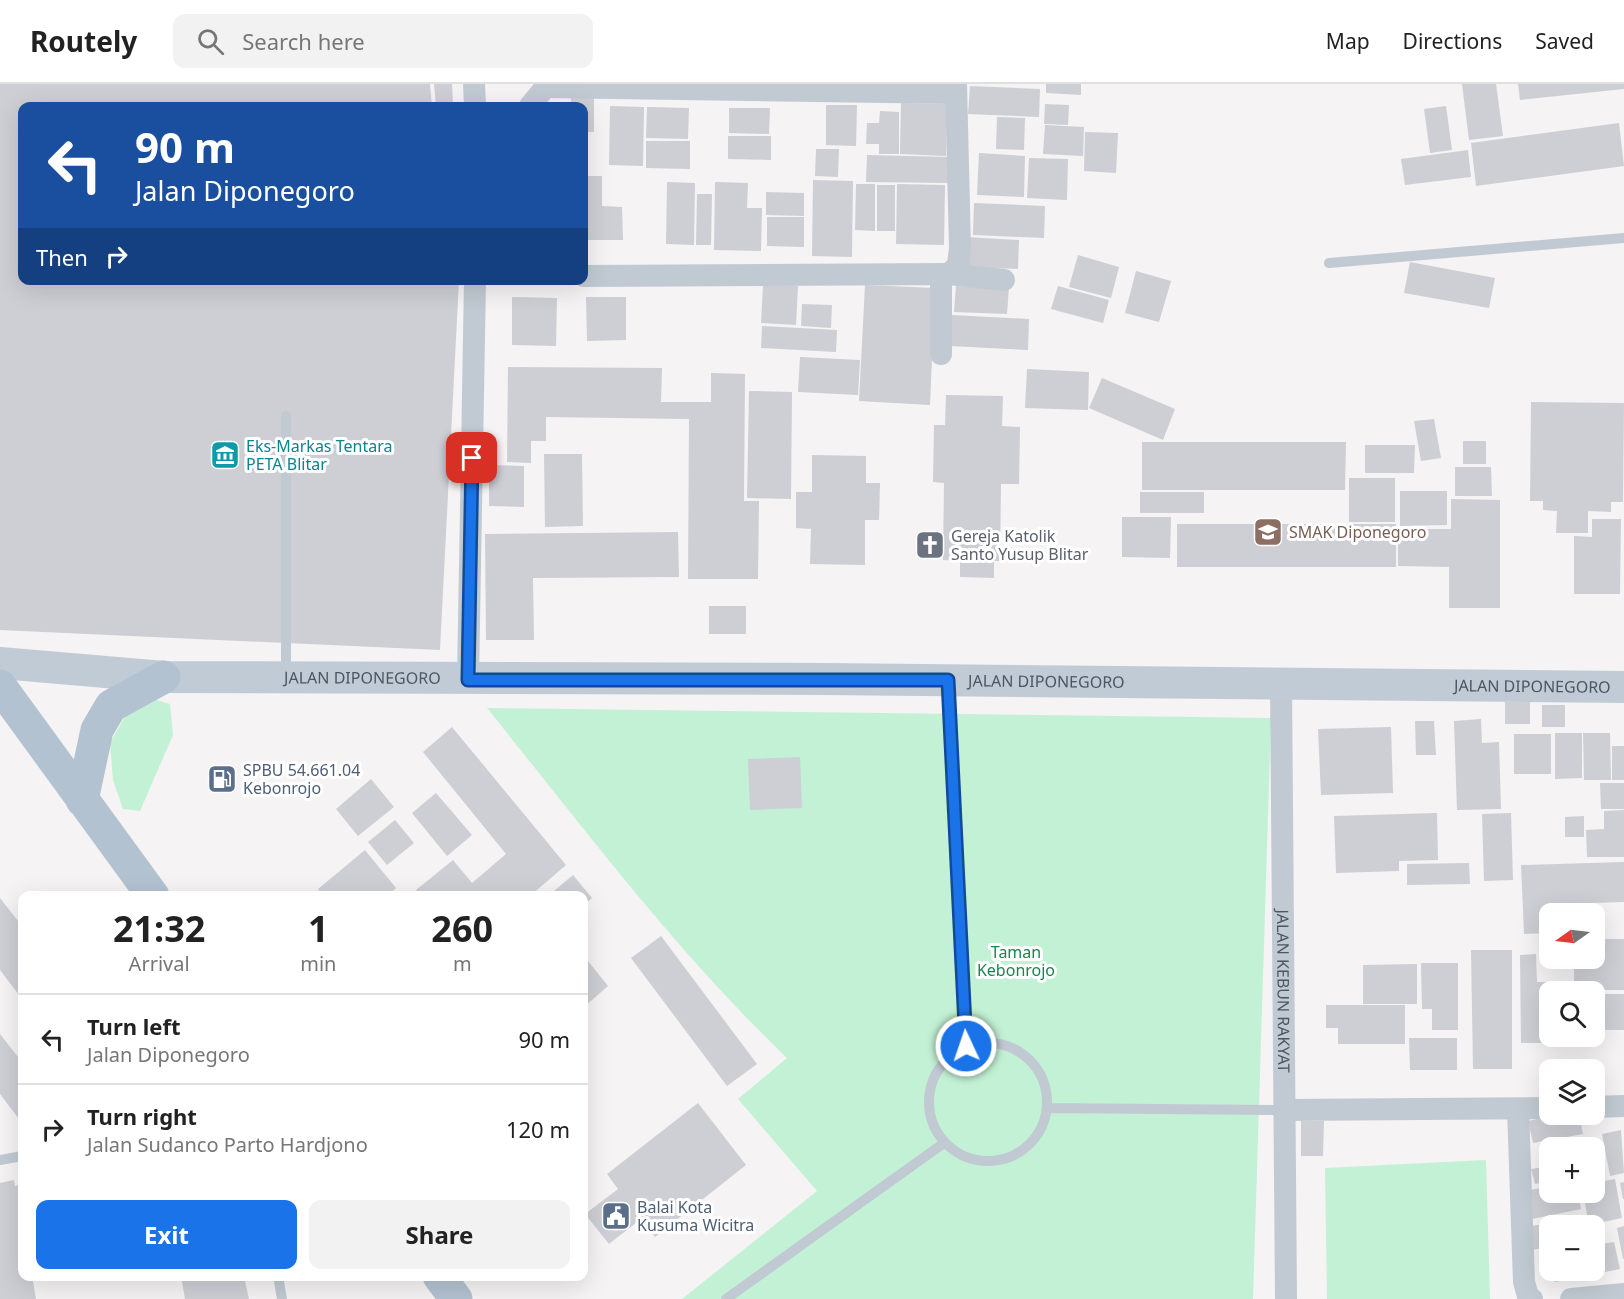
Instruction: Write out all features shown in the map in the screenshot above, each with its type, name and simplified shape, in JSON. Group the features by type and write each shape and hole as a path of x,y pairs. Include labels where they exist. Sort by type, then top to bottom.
{"main road":[{"name":"JALAN DIPONEGORO","path":"0,663 164,677 1281,682 1624,687"},
{"path":"82,800 97,730 111,706 164,677"},
{"path":"0,686 149,891"},
{"path":"443,1281 456,1299"}],"street":[{"path":"474,84 475,102"},
{"path":"533,102 546,86 956,89 960,248 958,265 945,274"},
{"path":"941,354 945,274"},
{"path":"588,276 945,274 1004,280"},
{"path":"468,680 475,285"},
{"name":"JALAN KEBUN RAKYAT","path":"1281,682 1286,1299"},
{"path":"1605,1107 1624,1106"},
{"path":"1283,1110 1539,1108"},
{"path":"1518,1109 1524,1282 1528,1296 1532,1299"},
{"path":"1571,1299 1624,1294"}],"lane":[{"path":"1329,263 1624,238"},
{"path":"286,416 286,678"},
{"path":"948,680 966,1046"},
{"path":"987,1042 1006,1045 1032,1061 1045,1082 1048,1108 1038,1137 1023,1151 1011,1158 990,1162 961,1156 944,1143 933,1125 928,1106 933,1079 944,1061 966,1046 987,1042"},
{"path":"1048,1108 1283,1110"},
{"path":"726,1299 944,1143"},
{"path":"0,1160 18,1157"},
{"path":"279,1281 282,1299"}],"green space":[{"path":"149,698 170,704 173,735 140,811 123,809 113,780 110,743 130,707"},
{"name":"Taman Kebonrojo","path":"487,708 1271,718 1253,1299 682,1299 817,1191 738,1099 787,1058 707,975 631,888"},
{"path":"1486,1160 1490,1299 1327,1299 1325,1168"}],"building":[{"name":"Eks-Markas Tentara PETA Blitar","path":"0,84 430,84 432,102 18,102 18,285 459,285 440,650 0,630"},
{"path":"434,84 452,84 453,102 436,102"},
{"path":"1046,84 1081,84 1081,95 1046,93"},
{"path":"1462,84 1496,84 1503,136 1469,140"},
{"path":"1518,84 1624,84 1624,89 1520,100"},
{"path":"970,86 1040,89 1039,117 968,114"},
{"path":"571,89 594,89 594,132 588,132 588,102 571,102"},
{"path":"901,103 947,104 946,156 900,154"},
{"path":"1045,104 1069,105 1068,125 1044,124"},
{"path":"826,105 857,105 856,146 826,145"},
{"path":"610,106 644,107 643,166 609,165"},
{"path":"1446,106 1452,150 1430,153 1424,109"},
{"path":"647,107 689,108 688,139 646,138"},
{"path":"729,108 770,108 769,134 729,133"},
{"path":"880,111 899,112 899,154 879,154 879,144 866,144 867,123 879,123"},
{"path":"997,117 1025,118 1024,150 996,149"},
{"path":"1619,123 1624,166 1476,186 1471,143"},
{"path":"1045,125 1084,127 1083,156 1043,154"},
{"path":"1085,132 1118,133 1116,173 1084,171"},
{"path":"728,136 771,136 771,160 728,159"},
{"path":"646,141 690,141 690,169 646,168"},
{"path":"816,149 839,149 838,177 815,176"},
{"path":"1468,150 1471,177 1405,185 1401,159"},
{"path":"979,153 1025,156 1024,197 977,195"},
{"path":"867,155 951,157 950,183 866,182"},
{"path":"1029,158 1068,159 1067,200 1027,198"},
{"path":"588,176 602,176 602,206 622,207 623,240 588,240"},
{"path":"813,180 853,181 852,257 812,256"},
{"path":"667,182 695,183 694,245 666,244"},
{"path":"715,182 748,183 747,208 762,208 761,251 714,250"},
{"path":"856,184 875,184 875,231 855,230"},
{"path":"897,184 945,185 944,245 896,244"},
{"path":"877,185 895,185 895,231 877,231"},
{"path":"766,192 804,193 804,216 766,215"},
{"path":"697,194 712,194 711,245 696,245"},
{"path":"974,203 1045,206 1044,238 973,235"},
{"path":"767,217 804,217 804,247 767,246"},
{"path":"966,237 1019,240 1018,269 964,267"},
{"path":"1078,255 1119,267 1111,298 1069,287"},
{"path":"1410,262 1495,278 1489,308 1404,293"},
{"path":"1136,271 1171,281 1159,322 1125,313"},
{"path":"763,285 798,286 796,325 761,323"},
{"path":"865,285 935,288 930,405 859,401"},
{"path":"956,286 1009,288 1007,314 954,312"},
{"path":"1058,286 1109,300 1103,323 1051,309"},
{"path":"512,297 557,298 556,346 512,345"},
{"path":"586,297 626,297 626,340 587,341"},
{"path":"802,304 832,305 831,328 801,326"},
{"path":"952,315 1029,319 1028,350 950,346"},
{"path":"762,326 837,330 836,352 761,348"},
{"path":"800,357 860,360 858,395 798,392"},
{"path":"508,367 662,368 661,402 711,402 711,373 745,374 744,501 759,501 758,579 688,579 689,419 546,417 546,441 531,441 531,463 507,462"},
{"path":"1027,369 1089,372 1088,410 1025,408"},
{"path":"1102,378 1175,409 1163,440 1089,408"},
{"path":"749,391 792,392 791,499 747,498"},
{"path":"946,395 1003,396 1002,426 1020,427 1019,484 1001,484 1000,561 994,561 994,578 960,577 960,561 943,560 944,483 933,482 934,425 945,425"},
{"path":"1531,402 1624,403 1623,502 1611,502 1611,512 1588,511 1588,533 1556,533 1557,511 1543,510 1543,501 1530,501"},
{"path":"1434,419 1441,458 1421,461 1414,421"},
{"path":"1463,441 1486,441 1486,464 1463,464"},
{"path":"1142,442 1346,442 1345,490 1142,490"},
{"path":"1365,445 1415,445 1414,473 1365,473"},
{"path":"544,454 582,454 583,526 545,527"},
{"path":"812,455 866,456 866,483 880,483 879,520 865,520 865,565 810,564 811,529 796,528 796,492 812,492"},
{"path":"489,465 524,466 524,507 489,506"},
{"path":"1455,467 1491,467 1492,496 1455,496"},
{"path":"1349,478 1395,478 1395,522 1349,522"},
{"path":"1400,491 1447,491 1447,525 1400,526"},
{"path":"1140,492 1204,492 1204,513 1140,513"},
{"path":"1451,499 1500,500 1500,608 1449,608 1449,567 1398,566 1398,529 1451,529"},
{"path":"1122,517 1171,517 1170,558 1122,557"},
{"path":"1592,519 1621,519 1620,594 1574,594 1574,536 1592,537"},
{"path":"1177,524 1396,524 1396,567 1177,567"},
{"path":"678,532 679,577 533,578 534,640 486,640 485,534"},
{"path":"709,606 746,606 746,634 709,634"},
{"path":"1505,702 1530,702 1530,724 1505,724"},
{"path":"1542,705 1565,705 1565,727 1542,727"},
{"path":"1481,719 1482,743 1499,742 1501,809 1457,810 1454,721"},
{"path":"1415,721 1434,721 1436,755 1416,755"},
{"path":"452,727 566,865 536,891 417,891 453,860 472,883 506,854 423,752"},
{"path":"1391,727 1393,793 1321,795 1318,729"},
{"path":"1555,733 1582,733 1582,778 1555,779"},
{"path":"1583,733 1610,733 1611,780 1584,780"},
{"path":"1514,734 1551,734 1551,774 1514,774"},
{"path":"1612,746 1624,746 1624,780 1612,780"},
{"path":"800,757 802,808 750,810 748,759"},
{"path":"371,779 394,807 358,836 336,809"},
{"path":"1600,783 1624,783 1624,809 1601,809"},
{"path":"436,793 472,835 447,856 412,813"},
{"path":"1624,810 1624,857 1587,857 1586,830 1604,829 1604,811"},
{"path":"1437,813 1438,860 1399,861 1399,871 1336,873 1334,816"},
{"path":"1511,813 1513,880 1484,881 1482,814"},
{"path":"1584,816 1584,837 1565,837 1565,817"},
{"path":"395,820 414,843 387,865 368,842"},
{"path":"365,850 396,888 393,891 319,891 318,889"},
{"path":"1624,862 1624,902 1539,903 1539,933 1524,934 1521,865"},
{"path":"1469,863 1470,884 1407,885 1407,864"},
{"path":"573,875 586,891 554,891"},
{"path":"0,898 18,921 18,994 0,970"},
{"path":"661,936 757,1064 727,1086 631,958"},
{"path":"1605,939 1624,939 1624,990 1605,990 1605,981 1574,981 1574,969 1605,969"},
{"path":"1471,950 1512,950 1512,1069 1473,1069"},
{"path":"1536,954 1537,982 1539,982 1539,1043 1521,1043 1520,955"},
{"path":"588,961 608,986 588,1004"},
{"path":"1421,963 1458,963 1458,1030 1432,1030 1432,1009 1422,1009"},
{"path":"1417,964 1417,1004 1363,1004 1363,965"},
{"path":"1605,994 1624,994 1624,1030 1605,1030"},
{"path":"1326,1005 1405,1005 1405,1044 1338,1044 1338,1028 1326,1028"},
{"path":"0,1034 18,1057 18,1118 0,1094"},
{"path":"1409,1038 1457,1038 1457,1070 1410,1070"},
{"path":"698,1103 746,1165 655,1237 641,1219 609,1244 588,1218 588,1212 618,1189 607,1174"},
{"path":"1539,1119 1539,1125 1581,1125 1583,1134 1566,1137 1539,1137 1539,1142 1533,1143 1528,1121"},
{"path":"1301,1121 1324,1121 1323,1156 1301,1156"},
{"path":"1621,1130 1624,1173 1610,1176 1605,1137 1602,1134"},
{"path":"1539,1168 1539,1183 1535,1184 1531,1169"},
{"path":"1615,1179 1622,1218 1605,1222 1605,1215 1587,1215 1585,1203 1605,1203 1605,1181"},
{"path":"14,1180 15,1186 18,1185 18,1281 33,1281 36,1299 0,1299 0,1183"},
{"path":"1624,1182 1624,1199 1623,1199 1620,1183"},
{"path":"1539,1188 1539,1203 1580,1203 1581,1209 1539,1215 1539,1218 1532,1219 1526,1191"},
{"path":"1539,1225 1539,1249 1531,1250 1527,1227"},
{"path":"1624,1226 1624,1259 1623,1259 1617,1228"},
{"path":"1614,1242 1620,1269 1605,1272 1605,1243"},
{"path":"182,1281 245,1281 249,1299 185,1299"}],"place":[{"name":"Eks-Markas Tentara PETA Blitar","path":"225,455"},
{"name":"SMAK Diponegoro","path":"1268,532"},
{"name":"Gereja Katolik Santo Yusup Blitar","path":"930,545"},
{"name":"SPBU 54.661.04 Kebonrojo","path":"222,779"},
{"name":"Balai Kota Kusuma Wicitra","path":"616,1216"}],"route":[{"path":"472,458 468,680 948,680 966,1046"}]}
